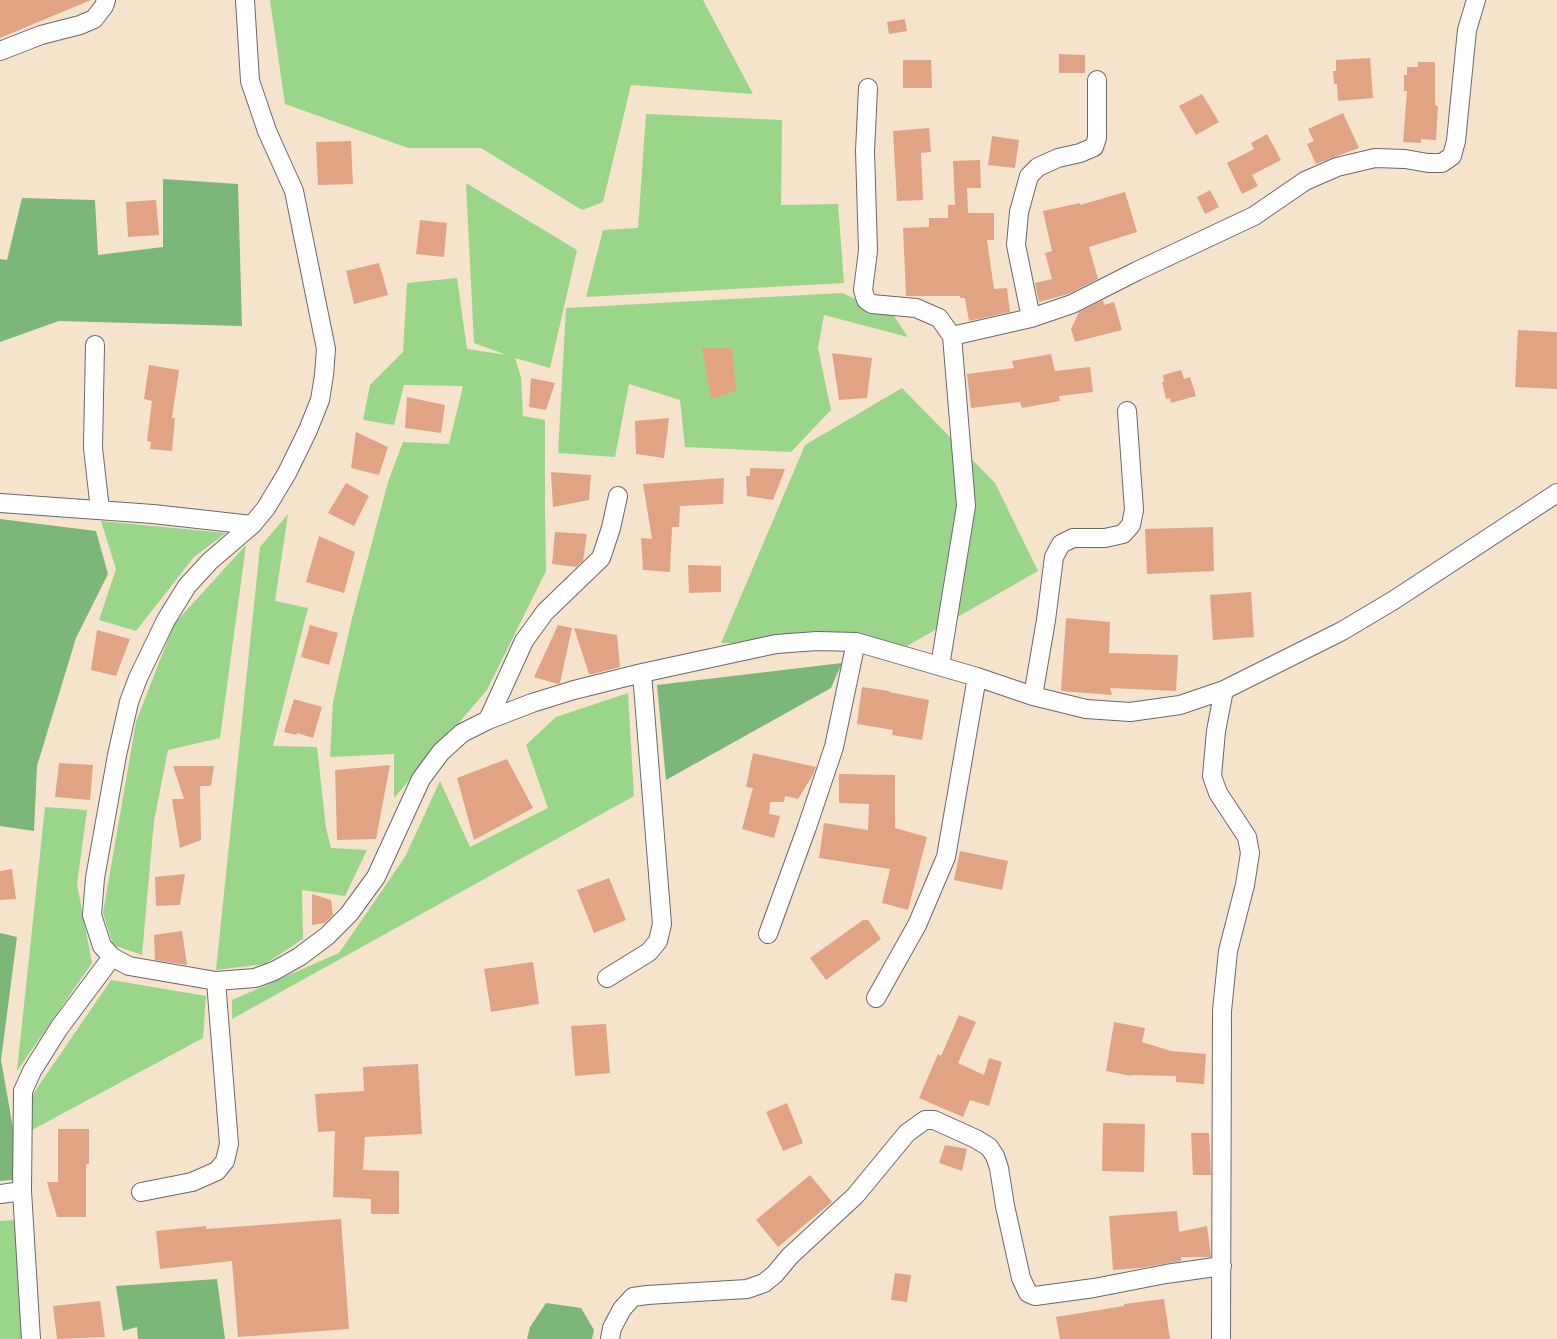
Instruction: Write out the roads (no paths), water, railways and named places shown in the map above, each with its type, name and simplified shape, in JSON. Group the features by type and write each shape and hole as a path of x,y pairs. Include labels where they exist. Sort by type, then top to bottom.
{"street":[{"path":"0,52 41,35 80,25 94,19 104,6 106,0"},
{"path":"245,0 250,81 266,131 294,191 326,349 320,400 287,473 266,508 252,526 210,561 187,586 166,620 138,678 129,702 117,755 95,878 92,915 102,946 112,957 129,966 216,981 255,978 274,971 299,957 327,936 349,914 376,877 421,779 441,752 462,733 488,720 549,698 642,673 776,644 817,641 856,642 977,677 1033,696 1086,709 1130,712 1180,704 1224,690 1350,626 1394,600 1557,493"},
{"path":"952,336 1031,318 1072,304 1254,216 1305,181 1337,167 1375,158 1442,163 1452,156 1456,141 1468,30 1476,0"},
{"path":"1031,318 1016,245 1019,212 1029,176 1038,167 1058,158 1080,153 1094,147 1098,138 1096,80"},
{"path":"868,88 865,151 868,251 863,290 866,300 872,304 916,308 939,318 952,336 966,506 940,666"},
{"path":"95,345 93,448 100,510"},
{"path":"1033,696 1054,558 1060,544 1073,538 1105,538 1123,534 1131,525 1134,510 1127,411"},
{"path":"488,720 524,641 545,612 601,558 612,528 618,496"},
{"path":"0,503 153,514 252,526"},
{"path":"768,934 834,747 856,642"},
{"path":"607,978 649,952 658,941 662,924 642,673"},
{"path":"876,998 917,925 946,857 977,677"},
{"path":"1221,1339 1222,1012 1228,950 1245,885 1250,853 1247,837 1218,793 1212,776 1216,731 1224,690"},
{"path":"31,1339 22,1191 22,1091 32,1071 59,1028 112,957"},
{"path":"141,1192 192,1182 217,1171 225,1161 229,1144 216,981"},
{"path":"610,1339 612,1328 622,1309 634,1298 646,1295 747,1288 764,1283 775,1274 790,1256 855,1196 907,1133 925,1120 934,1120 976,1139 989,1147 995,1156 1021,1278 1028,1293 1035,1296 1085,1290 1166,1274 1222,1266"},
{"path":"0,1194 22,1191"}]}
